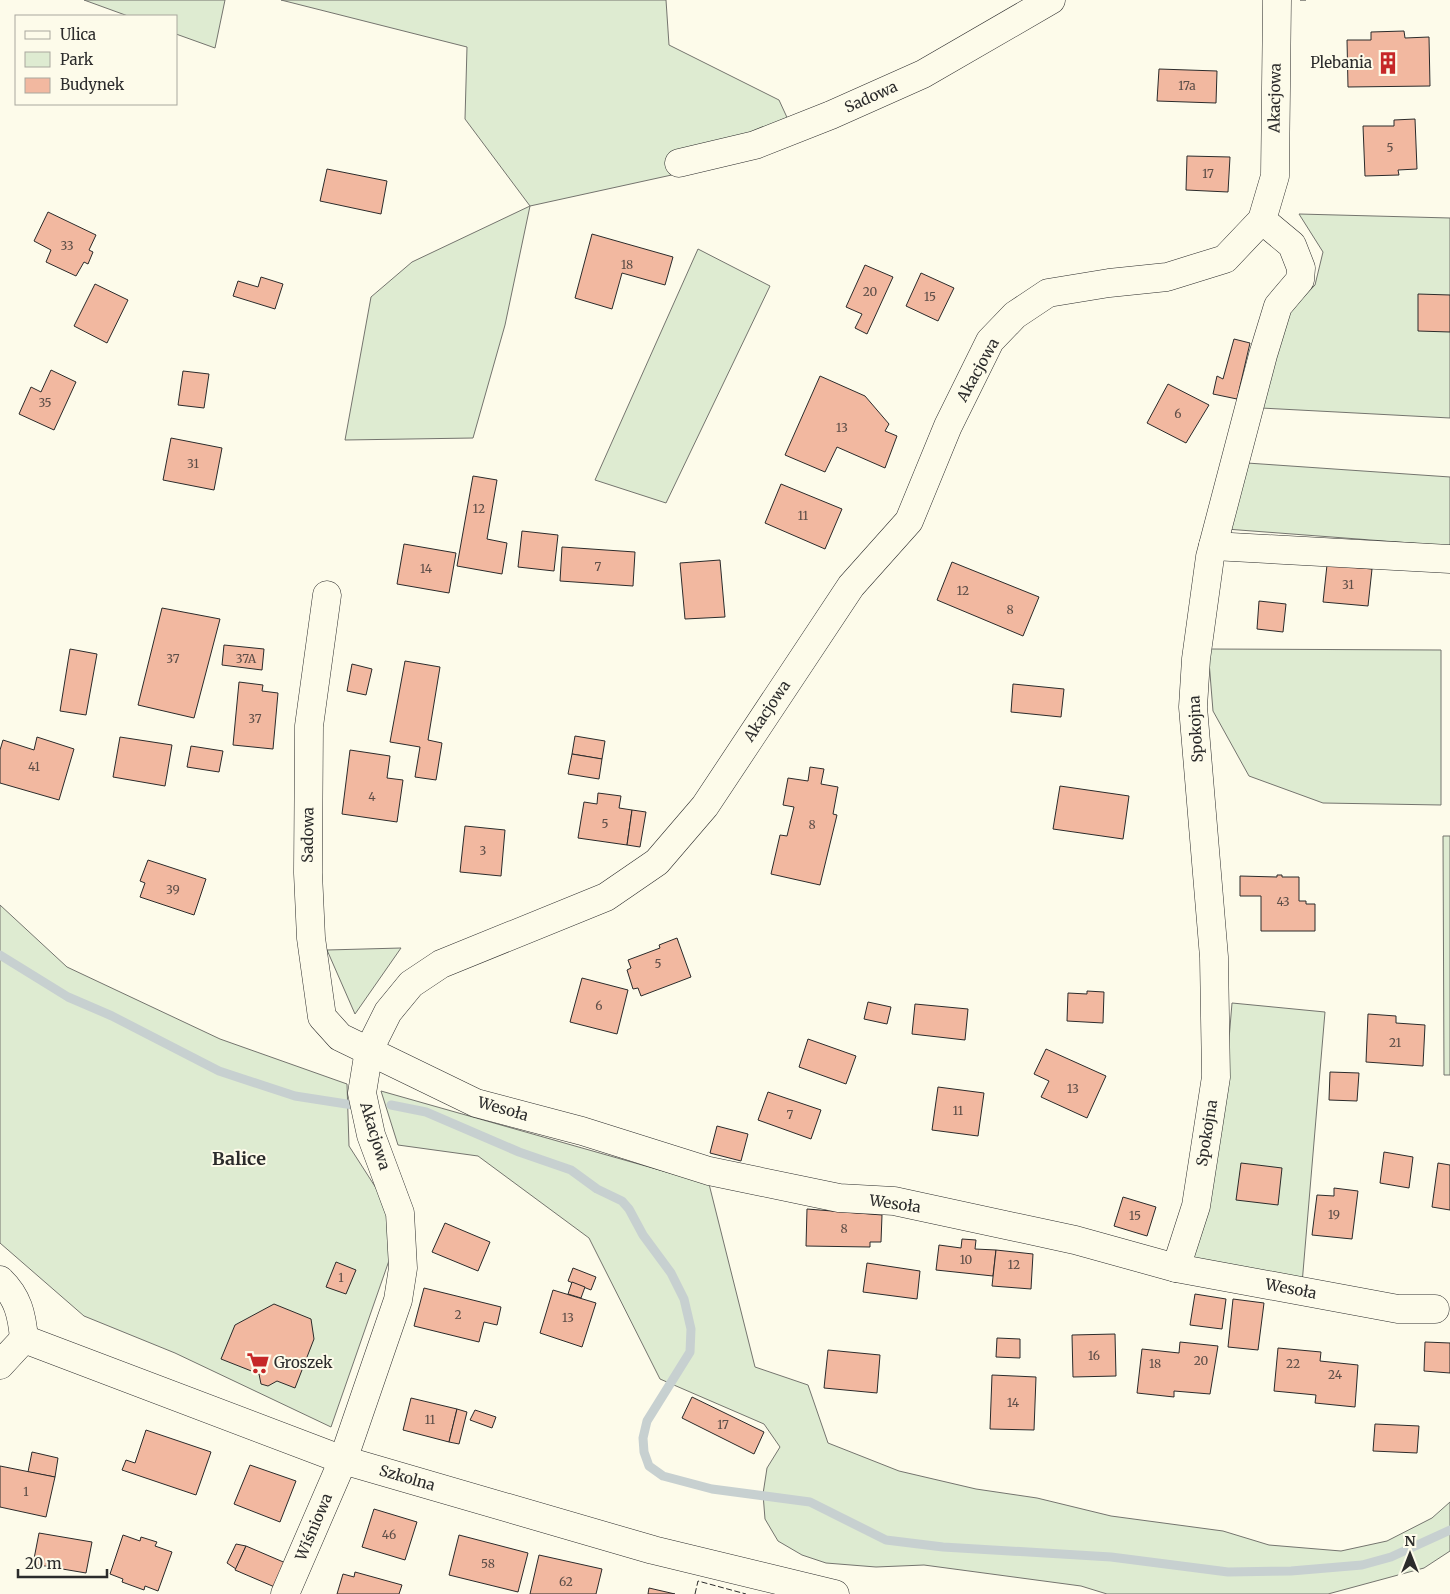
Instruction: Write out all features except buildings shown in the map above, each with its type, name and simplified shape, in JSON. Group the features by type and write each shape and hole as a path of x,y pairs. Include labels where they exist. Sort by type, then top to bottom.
{"street":[{"name":"Sadowa","path":"679,163 755,145 831,115 923,74 1051,0"},
{"name":"Akacjowa","path":"343,1460 398,1300 403,1268 400,1213 371,1135 362,1093 369,1050 388,1012 411,984 440,964 606,897 657,862 705,806 851,586 909,521 948,426 990,341 1015,314 1048,293 1109,283 1167,277 1225,259 1262,220 1275,176 1277,0"},
{"name":"Spokojna","path":"1176,1268 1196,1206 1216,1077 1214,957 1193,707 1196,659 1213,546 1278,306 1300,280 1302,268 1292,245 1262,220"},
{"path":"1213,546 1450,559"},
{"name":"Sadowa","path":"327,595 309,726 308,872 311,938 322,1018 340,1037 369,1050"},
{"name":"Wesoła","path":"369,1050 476,1102 591,1134 709,1171 839,1198 894,1202 1075,1240 1176,1268 1398,1309 1435,1309"},
{"path":"0,1280 8,1288 22,1314 24,1339 0,1365"},
{"name":"Szkolna","path":"24,1339 343,1460 654,1550 835,1594"},
{"name":"Wiśniowa","path":"285,1594 343,1460"}],"green space":[{"path":"84,0 225,0 215,48 178,35 178,15 125,15"},
{"path":"281,0 666,0 669,45 779,100 796,137 699,169 530,206 465,119 467,47"},
{"path":"530,206 505,325 473,438 345,440 371,297 412,262"},
{"path":"1299,214 1450,218 1450,418 1261,408 1288,313 1315,285 1323,252"},
{"path":"698,249 770,286 666,503 595,480"},
{"path":"1247,463 1450,477 1450,546 1226,529"},
{"path":"1208,649 1441,650 1441,805 1323,803 1249,776 1213,711"},
{"path":"1443,836 1450,836 1450,1075 1444,1075"},
{"path":"0,905 67,967 220,1039 347,1084 349,1146 385,1202 392,1252 331,1427 175,1353 84,1316 0,1243"},
{"path":"401,948 355,1014 327,950"},
{"path":"1232,1003 1325,1012 1302,1284 1192,1260 1224,1100"},
{"path":"381,1091 709,1184 755,1367 808,1385 828,1443 899,1471 976,1489 1037,1498 1111,1516 1223,1531 1269,1545 1341,1551 1387,1541 1432,1518 1450,1502 1450,1551 1424,1568 1328,1594 1107,1594 1081,1586 924,1565 876,1567 826,1563 802,1555 778,1541 765,1519 763,1494 767,1468 780,1447 764,1424 660,1379 589,1238 478,1156 398,1145"}],"waterway":[{"path":"0,955 68,997 112,1016 219,1071 295,1096 353,1105"},
{"path":"391,1105 426,1112 519,1152 571,1170 597,1189 622,1201 629,1209 643,1235 671,1273 684,1299 691,1329 690,1352 647,1421 643,1438 644,1452 649,1466 663,1476 712,1489 810,1502 886,1540 943,1547 1111,1557 1228,1572 1291,1571 1362,1565 1391,1557 1450,1530"}],"fence":[{"path":"1300,0 1306,0"},
{"path":"695,1594 698,1581 746,1594"}],"place":[{"name":"Plebania","path":"1388,63"},
{"name":"Groszek","path":"258,1363"}],"district":[{"name":"Balice","path":"239,1159"}]}
